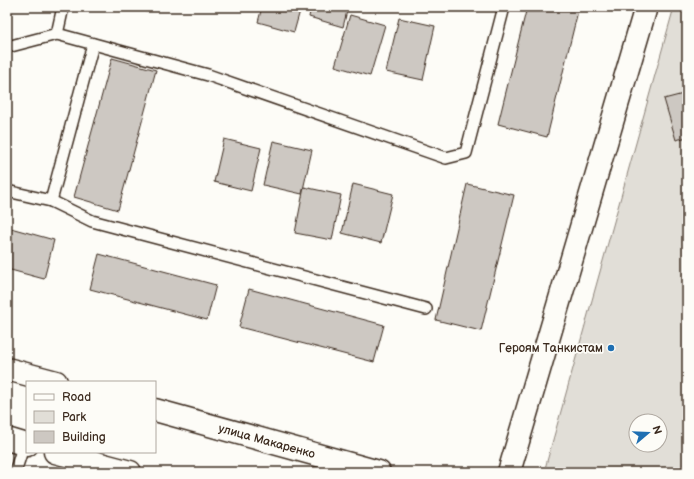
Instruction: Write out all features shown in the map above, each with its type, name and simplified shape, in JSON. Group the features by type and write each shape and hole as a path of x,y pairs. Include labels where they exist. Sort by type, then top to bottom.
{"street":[{"path":"509,472 646,7"},
{"path":"7,368 52,381"},
{"name":"улица Макаренко","path":"156,410 379,472"},
{"path":"59,453 128,472"}],"lane":[{"path":"57,34 64,7"},
{"path":"7,45 11,46 57,34 208,75 446,158 466,153 504,7"},
{"path":"51,201 93,44"},
{"path":"7,191 51,201 92,221 426,309"},
{"path":"15,472 19,443"}],"green space":[{"path":"674,7 687,7 687,472 544,472"}],"building":[{"path":"127,7 148,7 147,12"},
{"path":"262,7 301,7 294,32 258,22"},
{"path":"311,7 348,7 343,27 309,17"},
{"path":"527,7 579,7 547,137 498,124"},
{"path":"350,15 385,25 370,76 335,66"},
{"path":"399,18 435,26 423,80 386,72"},
{"path":"112,58 156,70 118,210 74,197"},
{"path":"687,93 687,137 676,140 664,99"},
{"path":"224,139 261,148 251,191 214,182"},
{"path":"273,141 312,150 302,194 263,185"},
{"path":"353,184 393,194 381,243 342,233"},
{"path":"467,184 514,195 481,331 436,320"},
{"path":"304,187 341,195 332,240 295,233"},
{"path":"7,227 54,240 44,279 7,269"},
{"path":"99,254 216,285 207,320 90,289"},
{"path":"249,289 384,325 374,362 239,327"}],"place":[{"name":"Героям Танкистам","path":"611,348"}]}
